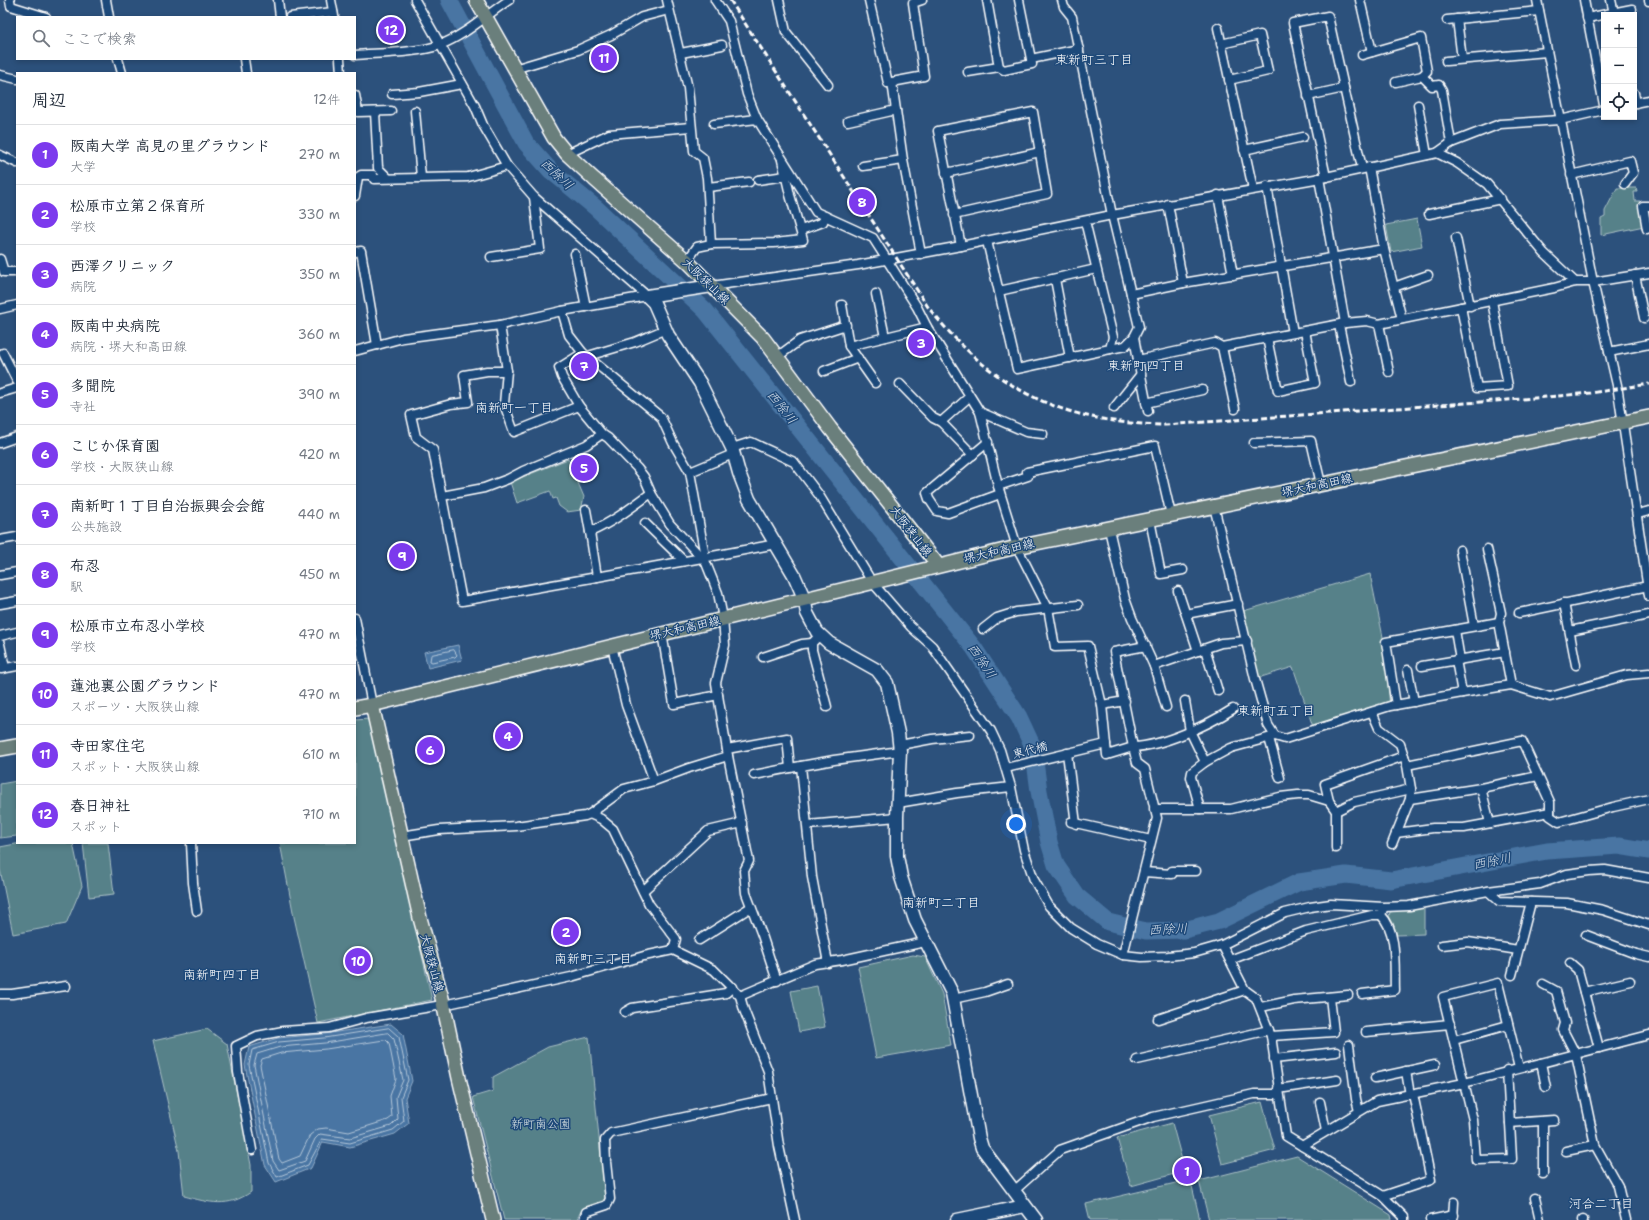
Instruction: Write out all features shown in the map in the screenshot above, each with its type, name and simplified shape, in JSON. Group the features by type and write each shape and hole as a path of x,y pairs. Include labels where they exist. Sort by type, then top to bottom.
{"main road":[{"name":"大阪狭山線","path":"476,0 484,19 544,122 567,154 687,261 763,338 938,566"},
{"name":"堺大和高田線","path":"356,708 1017,547 1649,417"},
{"name":"大阪狭山線","path":"372,705 493,1220"},
{"path":"0,749 16,746"}],"street":[{"path":"10,0 11,6 43,16"},
{"path":"106,0 109,16"},
{"path":"278,0 280,16"},
{"path":"304,16 333,14 331,0"},
{"path":"415,0 475,106 483,125 508,166 534,197 649,296 658,309 666,329 700,383 732,451 750,499 791,569 804,598 807,614 817,632 812,650 827,707"},
{"path":"356,55 422,49 441,44 484,19 509,0"},
{"path":"667,0 681,53 688,88 694,151 703,158 708,187 711,244"},
{"path":"715,0 729,21 747,94 757,119 782,156 816,212 830,217 872,238 917,307 927,327 969,397 980,412 1000,494 1017,547 1048,608 1055,647 1088,646 1102,705 1108,755 1133,747 1143,747 1212,723 1233,709"},
{"path":"779,0 786,32 828,85"},
{"path":"869,0 888,83 924,76 913,3 922,0"},
{"path":"987,0 999,67"},
{"path":"968,72 999,67 1004,70 1032,64 1020,0"},
{"path":"987,241 1017,369 1125,346 1134,337 1139,326 1112,215 1072,17 1064,7 1062,0"},
{"path":"1360,0 1372,52"},
{"path":"1537,0 1593,282 1624,422 1648,577 1649,596"},
{"path":"1584,0 1601,90"},
{"path":"1611,0 1616,12"},
{"path":"1620,12 1632,9"},
{"path":"514,69 578,50 611,35 642,17 669,10"},
{"path":"1447,20 1539,11"},
{"path":"1351,382 1322,177 1308,96 1293,23 1328,16 1344,88 1402,319"},
{"path":"1587,18 1601,16"},
{"path":"1457,19 1462,59"},
{"path":"1218,28 1253,188"},
{"path":"1222,44 1260,35 1268,71 1229,80"},
{"path":"1362,55 1421,38 1427,71 1422,76 1396,82"},
{"path":"681,53 722,45"},
{"path":"1031,60 1079,49"},
{"path":"1446,61 1547,52"},
{"path":"118,60 122,72"},
{"path":"244,60 246,72"},
{"path":"340,60 341,72"},
{"path":"0,75 16,79"},
{"path":"1422,76 1432,86 1439,85 1442,90 1451,143"},
{"path":"892,82 903,160 921,254"},
{"path":"392,94 419,92 462,84"},
{"path":"1308,96 1344,88"},
{"path":"1637,103 1649,100"},
{"path":"356,101 358,112 391,111"},
{"path":"1418,105 1427,155"},
{"path":"848,121 896,110"},
{"path":"415,111 421,177"},
{"path":"356,351 403,338 500,325 562,311 649,296 921,254 1168,204 1322,177 1437,153 1451,143 1500,124 1560,120 1601,111"},
{"path":"375,112 378,168 388,178"},
{"path":"954,215 1047,194 1033,112 938,131 954,215 961,246"},
{"path":"714,124 757,119"},
{"path":"567,154 609,134 691,128"},
{"path":"1244,150 1303,137"},
{"path":"946,173 1040,152"},
{"path":"1437,153 1474,174 1487,184 1544,253 1575,282"},
{"path":"0,155 16,163"},
{"path":"687,261 697,247 711,244 774,243 803,240 785,176 782,156"},
{"path":"863,166 903,160"},
{"path":"1571,175 1630,161 1632,173 1625,184"},
{"path":"356,190 358,177 360,175 373,175 374,179 468,177 508,166"},
{"path":"758,180 785,176"},
{"path":"708,187 749,182"},
{"path":"1267,186 1280,267 1293,333"},
{"path":"1218,195 1233,275"},
{"path":"491,257 540,248 534,197"},
{"path":"1429,214 1501,200"},
{"path":"1168,204 1183,284"},
{"path":"1647,229 1643,206 1649,206"},
{"path":"801,230 823,222 825,216"},
{"path":"1085,220 1112,337 1110,350"},
{"path":"1456,238 1477,388 1508,386 1492,301"},
{"path":"1131,294 1384,249"},
{"path":"356,252 361,251 377,345"},
{"path":"575,254 586,307"},
{"path":"0,259 4,272 16,272"},
{"path":"998,291 1096,269"},
{"path":"1138,360 1215,343 1222,347 1342,324 1367,321 1379,324 1575,282 1593,282 1649,272"},
{"path":"1394,287 1428,275"},
{"path":"1635,275 1644,318"},
{"path":"1055,278 1070,358"},
{"path":"876,294 885,337"},
{"path":"0,309 16,305"},
{"path":"842,305 849,346 875,383"},
{"path":"562,311 569,335 586,355 661,417 673,443 690,472 704,551 702,558"},
{"path":"1379,324 1389,372"},
{"path":"500,325 507,371 504,404 514,432 579,406"},
{"path":"777,357 800,340 846,325"},
{"path":"849,346 927,327"},
{"path":"666,329 635,342 586,355 559,368 562,377 579,406 602,434 608,438 637,468 644,477 651,493 670,524 706,563 718,593 723,618 725,645 716,683 728,753 750,861 744,871 746,893 777,981"},
{"path":"1267,338 1278,391 1315,383 1305,331"},
{"path":"1134,337 1147,407 1202,390"},
{"path":"1609,352 1649,344"},
{"path":"1222,347 1235,409"},
{"path":"3,353 14,367"},
{"path":"824,371 858,358"},
{"path":"507,371 487,371 464,375 468,402 452,404 411,415 416,437 433,450 462,601 776,544"},
{"path":"1114,408 1141,374"},
{"path":"900,384 933,418 941,422 973,455"},
{"path":"0,393 16,388"},
{"path":"941,422 969,397"},
{"path":"980,412 1026,432 1043,434"},
{"path":"442,496 484,488 508,479 523,471 586,445 602,434"},
{"path":"0,443 16,437"},
{"path":"1254,443 1311,441 1321,484"},
{"path":"690,472 751,442 794,462 819,495 877,581 911,627 932,646 991,731 1000,750 1006,768 1026,857 1034,880 1049,906 1071,928 1097,944 1123,955 1142,957 1168,956 1194,953 1222,945 1285,913 1297,910 1331,904 1382,911"},
{"path":"988,442 927,493 929,500 937,511 948,513 1000,494"},
{"path":"998,486 1028,476 1027,472 1155,446 1171,515"},
{"path":"590,532 612,521 651,493"},
{"path":"1214,506 1268,726 1272,737 1280,778"},
{"path":"586,510 597,577"},
{"path":"1638,514 1649,511"},
{"path":"1150,520 1161,574 1183,570"},
{"path":"645,523 684,561"},
{"path":"1109,528 1125,599 1154,666 1166,707"},
{"path":"0,540 16,537"},
{"path":"1487,549 1501,613 1499,622 1512,685"},
{"path":"1460,550 1474,626"},
{"path":"0,575 16,572"},
{"path":"1520,613 1648,586"},
{"path":"1178,591 1218,691"},
{"path":"0,604 16,601"},
{"path":"1564,603 1576,665"},
{"path":"1186,614 1238,604"},
{"path":"983,629 997,618 1016,612 1078,605"},
{"path":"1570,631 1649,615"},
{"path":"1396,705 1386,642 1499,622"},
{"path":"356,623 372,705"},
{"path":"1454,630 1462,693"},
{"path":"0,636 16,632"},
{"path":"662,633 674,704 718,695"},
{"path":"763,658 816,639 877,670 887,683 900,748 897,856 901,877 914,920 952,993 979,1138 985,1152 1036,1220"},
{"path":"1154,666 1220,643 1247,641"},
{"path":"0,644 2,669 16,666"},
{"path":"612,646 626,705 654,781"},
{"path":"1123,955 1157,818 1145,769 1137,763 1114,652 1146,646"},
{"path":"1422,666 1505,652"},
{"path":"1408,670 1414,702"},
{"path":"1200,809 1191,777 1192,772 1205,762 1231,748 1272,737 1285,739 1396,705 1462,693 1512,685 1550,697 1627,675 1649,673"},
{"path":"1102,705 1125,701"},
{"path":"1185,701 1190,731 1205,762"},
{"path":"1372,712 1379,728 1400,744 1407,765 1411,789 1410,799 1392,844"},
{"path":"754,775 900,748 932,739 970,735"},
{"path":"402,836 439,830 516,826 590,814 624,789 654,781 728,753 787,738 790,768"},
{"path":"1407,765 1522,741 1550,802 1550,816 1559,822 1649,798"},
{"name":"東代橋","path":"1006,768 1106,744"},
{"path":"1063,754 1073,823 1152,840"},
{"path":"1336,848 1336,811 1329,801 1326,784 1404,756"},
{"path":"801,766 812,877 828,963"},
{"path":"1410,799 1481,788 1538,776"},
{"path":"898,803 957,793 1011,787"},
{"path":"1481,788 1490,823"},
{"path":"1336,811 1354,802 1411,789"},
{"path":"1154,809 1231,809 1280,797 1298,795 1309,795 1329,801"},
{"path":"1396,833 1433,828 1464,828 1550,812"},
{"path":"590,814 602,819 612,830 649,904 676,938 673,950"},
{"path":"808,825 897,817"},
{"path":"643,891 708,831 742,823"},
{"path":"191,844 193,883 197,911"},
{"path":"1230,960 1306,931 1382,911 1488,891 1540,884 1567,874 1605,870 1649,878"},
{"path":"1144,872 1163,875 1172,874 1172,871 1196,871"},
{"path":"1488,891 1499,901 1567,903 1603,910 1649,925"},
{"path":"1512,975 1531,902"},
{"path":"699,940 751,907"},
{"path":"1362,994 1395,990 1392,934 1382,911"},
{"path":"1586,935 1636,954 1649,957"},
{"path":"740,996 815,964 828,963 925,942"},
{"path":"1442,945 1468,942 1518,950"},
{"path":"1222,945 1245,990 1256,998 1261,1007 1270,1033 1286,1136 1383,1196 1404,1217 1404,1220"},
{"path":"252,1150 238,1072 236,1046 258,1036 283,1031 329,1028 366,1018 443,1005 571,977 644,956 673,950 714,970 733,987 740,996 768,1071 778,1146 795,1220"},
{"path":"1570,963 1578,970 1599,1048"},
{"path":"1584,992 1630,981"},
{"path":"1507,1070 1512,1159 1476,1160 1473,1120 1443,997 1498,983 1519,1068"},
{"path":"953,999 985,992 1008,984"},
{"path":"1543,984 1556,991 1565,1024 1563,1030 1576,1055 1596,1145 1618,1186 1626,1220"},
{"path":"0,994 12,994 66,986"},
{"path":"625,1012 632,1008 726,993 733,987"},
{"path":"1158,1018 1245,990"},
{"path":"1261,1007 1294,1000 1348,995"},
{"path":"1137,1060 1270,1033 1334,1032 1330,997"},
{"path":"1366,1032 1450,1024"},
{"path":"1454,1040 1508,1025"},
{"path":"1302,1146 1377,1102 1464,1083 1507,1070 1576,1055 1649,1035"},
{"path":"1349,1045 1356,1099 1360,1111"},
{"path":"1274,1059 1336,1052"},
{"path":"1541,1063 1546,1087"},
{"path":"1375,1078 1435,1065"},
{"path":"1383,1196 1431,1180 1406,1072"},
{"path":"1014,1191 1060,1150 1067,1147 1161,1116 1254,1094 1337,1080"},
{"path":"584,1220 586,1212 607,1205 610,1200 605,1140 610,1133 772,1098"},
{"path":"1320,1102 1326,1131"},
{"path":"1510,1122 1554,1120"},
{"path":"1542,1121 1543,1174"},
{"path":"1566,1150 1596,1145"},
{"path":"1534,1198 1540,1220"},
{"path":"1430,1220 1454,1218 1454,1202"},
{"path":"956,1220 1025,1206"}],"green space":[{"path":"1617,188 1636,188 1637,192 1634,192 1635,201 1640,201 1644,226 1601,235 1601,219 1605,217 1605,211"},
{"path":"1417,219 1422,246 1391,252 1386,225"},
{"path":"568,459 584,497 581,510 567,512 559,506 556,498 553,499 550,491 517,503 510,482"},
{"path":"1370,574 1383,637 1390,706 1314,730 1293,667 1255,679 1240,612"},
{"path":"369,719 432,1000 318,1023 294,917 280,844 356,844 356,720"},
{"path":"16,781 16,836 0,838 0,784"},
{"path":"16,844 73,844 82,886 66,924 13,934 0,869 0,847"},
{"path":"83,844 108,844 114,894 89,897"},
{"path":"1424,906 1424,934 1397,935 1389,916 1390,912"},
{"path":"913,955 925,957 942,994 951,1045 876,1058 858,967"},
{"path":"817,986 825,1027 799,1032 791,991"},
{"path":"207,1029 227,1044 251,1165 251,1192 243,1197 219,1203 202,1201 184,1196 179,1151 153,1041"},
{"name":"新町南公園","path":"589,1037 605,1198 601,1204 586,1208 580,1212 577,1220 504,1220 473,1097 493,1091 493,1077 548,1047"},
{"path":"1262,1102 1275,1150 1222,1164 1209,1115"},
{"path":"1172,1123 1185,1171 1131,1186 1117,1138"},
{"path":"1297,1156 1391,1215 1392,1220 1209,1220 1199,1181"},
{"path":"1184,1181 1191,1182 1200,1220 1090,1220 1086,1204"}],"water":[{"path":"458,645 462,660 428,668 424,652"},
{"path":"391,1024 403,1034 412,1081 405,1098 409,1123 395,1134 350,1147 323,1142 311,1168 276,1182 265,1165 245,1065 249,1047 278,1038 324,1034"}],"waterway":[{"name":"西除川","path":"449,0 526,143 551,171 596,208 705,310 974,648 1019,717 1033,747 1039,791 1049,842 1056,865 1077,896 1108,922 1146,931 1184,930 1219,921 1299,882 1346,875 1391,880 1547,851 1619,846 1649,851"}],"railway":[{"path":"730,0 928,307 953,336 978,360 1004,380 1032,396 1061,408 1093,417 1127,423 1165,425 1535,398 1591,393 1649,384"}],"place":[{"name":"春日神社","path":"391,30"},
{"name":"寺田家住宅","path":"604,58"},
{"name":"布忍","path":"862,202"},
{"name":"西澤クリニック","path":"921,343"},
{"name":"南新町１丁目自治振興会会館","path":"584,366"},
{"name":"多聞院","path":"584,468"},
{"name":"松原市立布忍小学校","path":"402,556"},
{"name":"阪南中央病院","path":"508,736"},
{"name":"こじか保育園","path":"430,750"},
{"name":"松原市立第２保育所","path":"566,932"},
{"name":"蓮池裏公園グラウンド","path":"358,961"},
{"name":"阪南大学 高見の里グラウンド","path":"1187,1171"}],"district":[{"name":"東新町三丁目","path":"1094,59"},
{"name":"東新町四丁目","path":"1146,365"},
{"name":"南新町一丁目","path":"514,407"},
{"name":"東新町五丁目","path":"1276,710"},
{"name":"南新町二丁目","path":"941,902"},
{"name":"南新町三丁目","path":"593,958"},
{"name":"南新町四丁目","path":"222,974"},
{"name":"河合二丁目","path":"1601,1203"}]}
